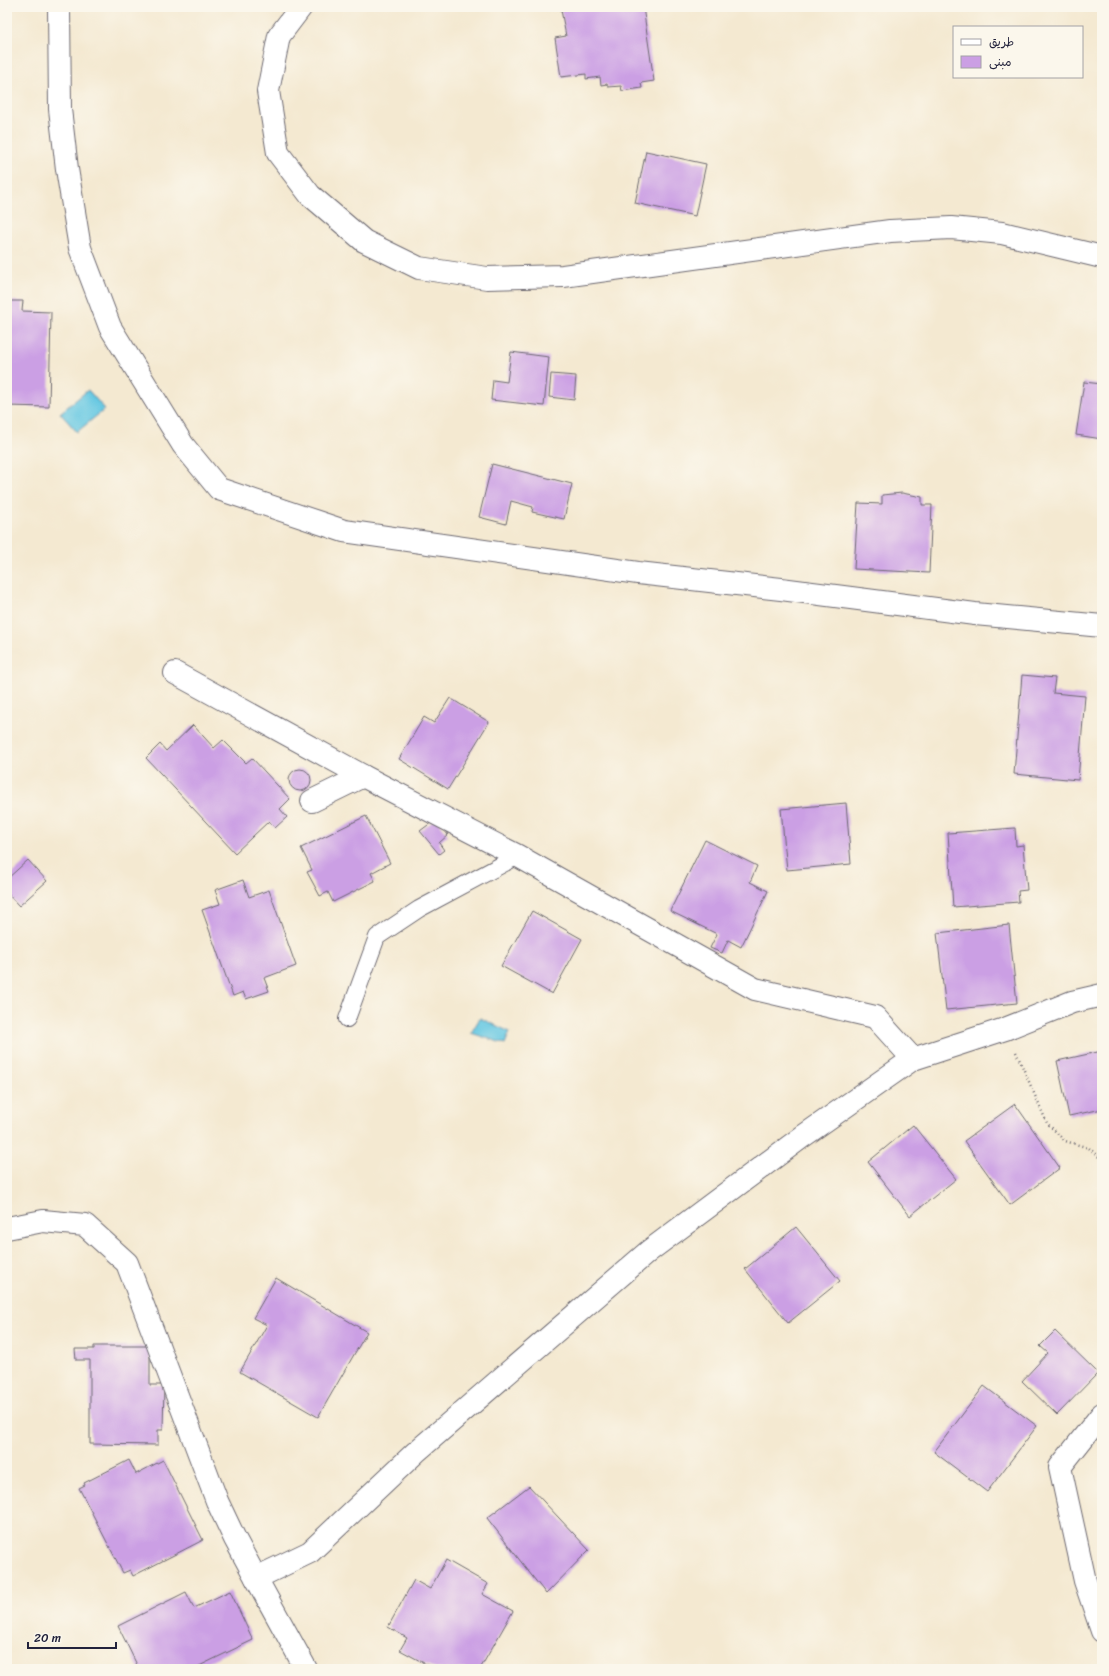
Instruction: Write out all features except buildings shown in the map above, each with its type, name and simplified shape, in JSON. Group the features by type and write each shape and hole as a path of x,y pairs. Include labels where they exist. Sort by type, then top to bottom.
{"street":[{"path":"59,7 60,109 67,169 80,248 110,327 183,445 219,489 344,531 638,573 781,589 975,614 1102,626"},
{"path":"301,7 279,36 268,91 278,153 310,195 364,241 419,268 486,278 563,276 890,231 951,228 1002,233 1102,258"},
{"path":"175,673 363,776 518,856 755,989 875,1017 913,1059"},
{"path":"312,801 363,776"},
{"path":"256,1578 310,1552 416,1452 649,1251 802,1137 913,1059 1005,1028 1072,1002 1102,995"},
{"path":"7,1228 43,1221 85,1225 126,1262 217,1501 234,1539 306,1669"},
{"path":"1102,1414 1060,1467 1085,1581 1102,1631"}],"lane":[{"path":"348,1019 377,937 419,908 518,856"}],"path":[{"path":"1005,1028 1047,1123 1065,1141 1089,1148 1102,1160"}],"water":[{"path":"88,390 105,409 77,432 60,413"},
{"path":"480,1018 510,1032 505,1044 471,1033"}]}
